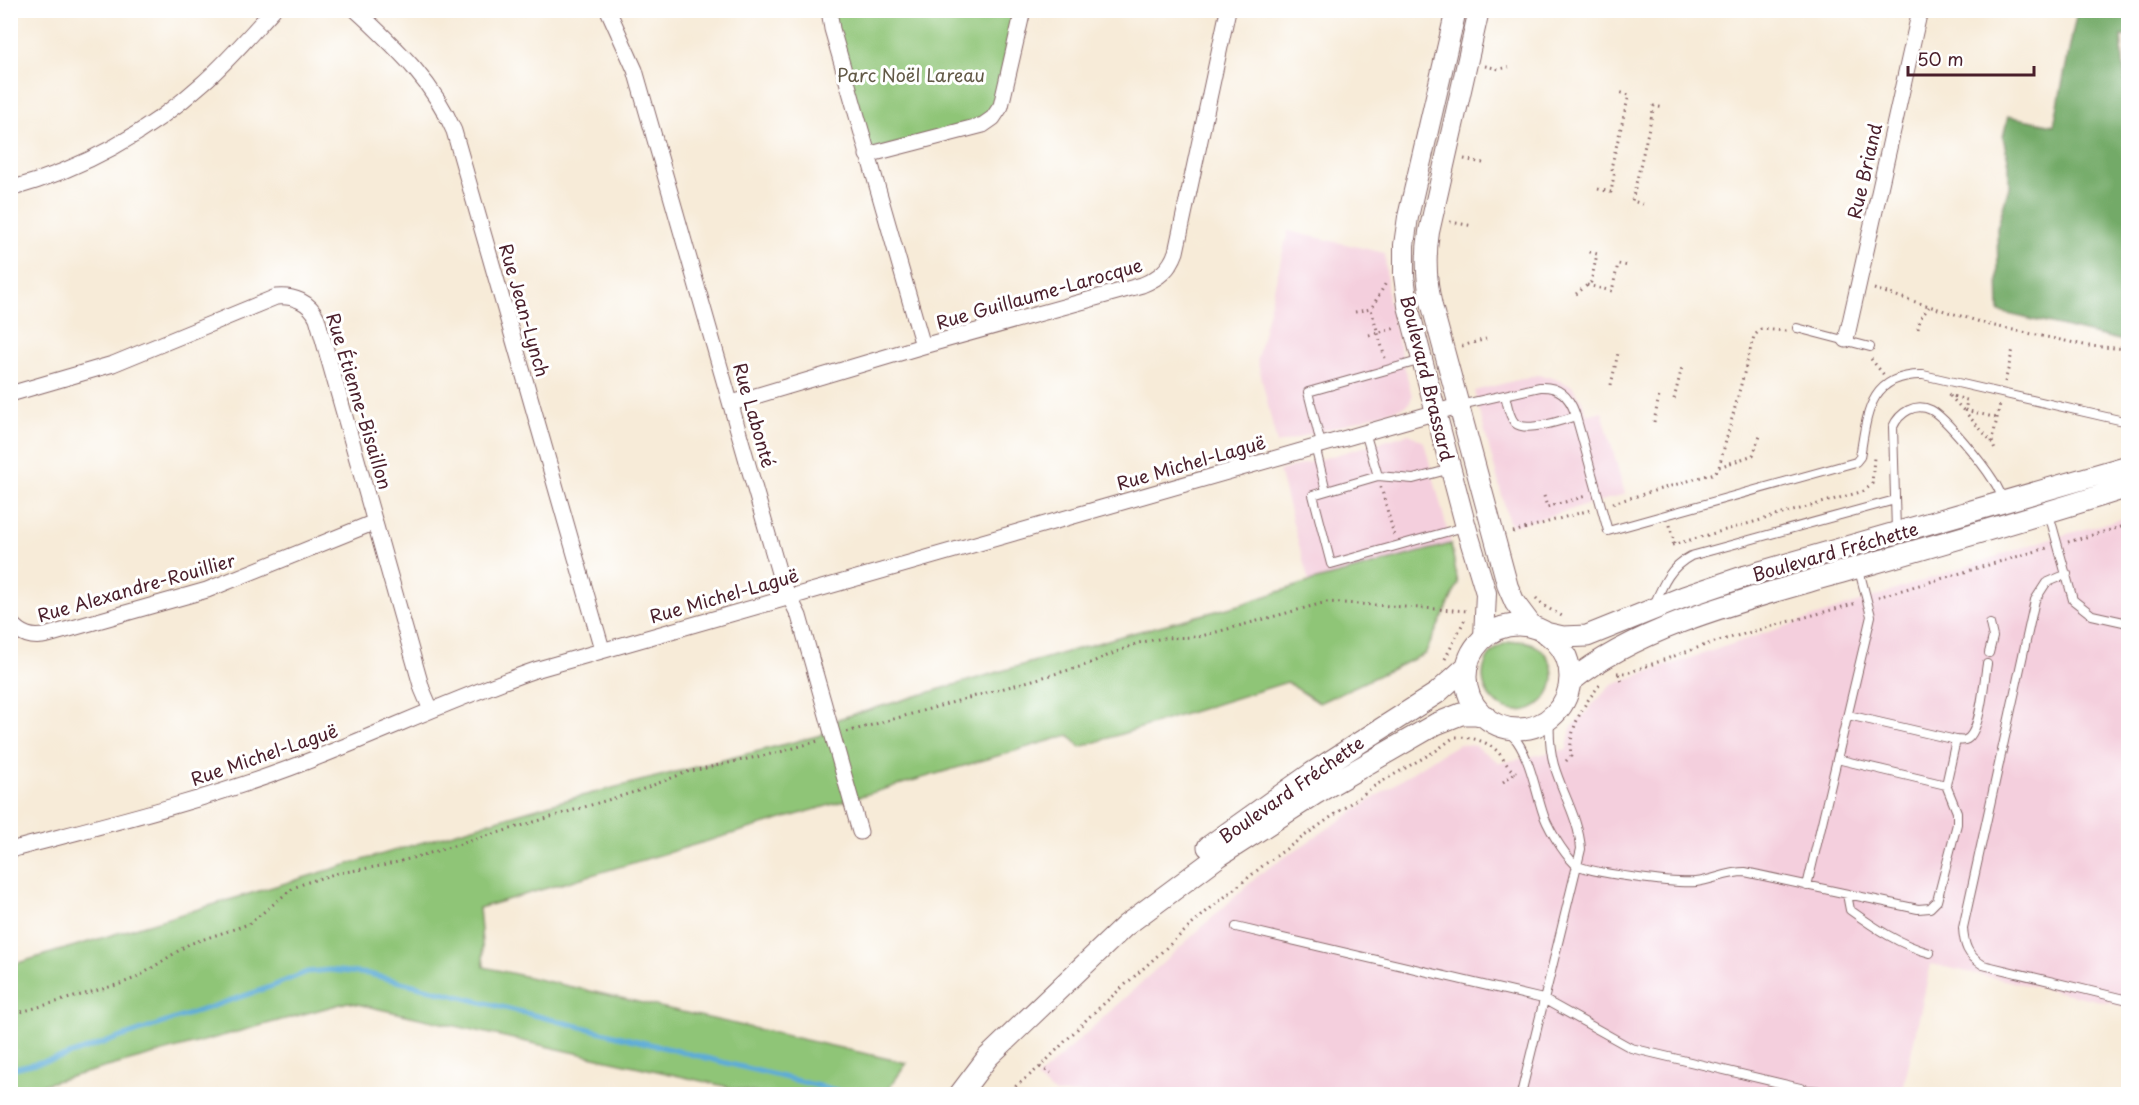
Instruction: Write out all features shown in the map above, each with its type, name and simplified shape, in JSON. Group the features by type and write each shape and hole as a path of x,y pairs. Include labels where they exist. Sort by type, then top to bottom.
{"main road":[{"name":"Boulevard Fréchette","path":"1539,630 1563,637 1587,636 1736,579 2128,466"},
{"name":"Boulevard Fréchette","path":"1570,682 1604,658 1671,627 1737,603 2049,513 2128,487"},
{"path":"1509,626 1539,630 1554,639 1564,653 1570,671 1570,682 1565,700 1550,718 1529,728 1519,729 1490,720 1476,707 1470,696 1467,684 1471,655 1484,638 1497,629 1509,626"},
{"name":"Boulevard Fréchette","path":"1125,926 1140,905 1195,858 1279,795 1353,745 1437,693 1468,665"},
{"name":"Boulevard Fréchette","path":"960,1095 988,1057 1125,926 1249,835 1364,765 1452,716 1468,713 1490,720"}],"street":[{"path":"10,189 70,168 138,133 203,83 273,10"},
{"name":"Rue Jean-Lynch","path":"356,10 416,69 435,95 453,131 602,649"},
{"name":"Rue Labonté","path":"608,10 635,70 781,580 799,616 860,832"},
{"path":"829,10 832,29 867,155 923,346"},
{"path":"867,155 983,125 993,118 1003,101 1023,10"},
{"name":"Rue Guillaume-Larocque","path":"732,403 923,346 1143,285 1157,278 1168,268 1176,252 1228,10"},
{"name":"Boulevard Brassard","path":"1456,10 1408,217 1404,246 1404,276 1408,306 1450,469 1486,593 1484,638"},
{"name":"Boulevard Brassard","path":"1479,10 1427,249 1429,295 1508,587 1515,603 1539,630"},
{"name":"Rue Briand","path":"1846,340 1920,10"},
{"name":"Rue Étienne-Bisaillon","path":"10,394 113,363 271,298 282,296 294,298 307,305 317,318 422,689 431,710"},
{"name":"Rue Michel-Laguë","path":"10,850 242,785 352,744 431,710 535,670 602,649 1458,406"},
{"name":"Rue Alexandre-Rouillier","path":"10,622 28,636 48,635 207,590 375,522"}],"lane":[{"path":"1797,328 1846,340 1869,351"},
{"path":"1326,491 1308,392 1422,360"},
{"path":"1458,406 1540,387 1552,387 1562,392 1576,416 1608,531 1856,462 1860,457 1867,413 1873,399 1885,387 1901,377 1923,375 2128,422"},
{"path":"1505,395 1512,419 1519,425 1536,426 1576,416"},
{"path":"1896,532 1893,427 1902,413 1918,407 1931,410 1946,422 1994,481 2009,524"},
{"path":"1365,432 1377,476"},
{"path":"1450,469 1413,479 1377,476 1313,495 1331,564 1466,527"},
{"path":"1651,611 1671,571 1691,556 1894,500"},
{"path":"2049,513 2073,600 2092,615 2128,623"},
{"path":"1808,886 1870,616 1858,567"},
{"path":"2067,574 2046,583 2035,600 1963,928 1964,945 1974,960 1983,965 2128,1000"},
{"path":"1989,653 1993,637 1990,624"},
{"path":"1848,715 1956,740 1965,740 1972,735 1977,725 1987,663"},
{"path":"1521,1095 1581,849 1580,833 1554,764 1549,735 1550,718"},
{"path":"1490,720 1516,740 1530,770 1544,818 1576,866 1619,875 1678,883 1699,882 1725,874 1745,872 1918,909 1930,908 1937,901 1957,824 1957,812 1946,785 1956,740"},
{"path":"1838,759 1946,785"},
{"path":"1847,894 1850,910 1877,929 1913,949 1930,953"},
{"path":"1236,927 1543,999 1631,1048 1809,1090 1856,1095"}],"path":[{"path":"1485,66 1499,69 1509,67"},
{"path":"1598,189 1611,192 1614,175 1611,168 1629,94 1620,92"},
{"path":"1643,204 1632,201 1654,106 1664,108"},
{"path":"1464,159 1487,164"},
{"path":"1450,222 1473,226"},
{"path":"1576,294 1591,282 1597,254 1586,251"},
{"path":"1587,285 1612,291 1618,264 1629,266"},
{"path":"1386,362 1371,309 1388,279"},
{"path":"1867,287 1990,325 2100,348 2128,349"},
{"path":"1918,329 1920,319 1929,308"},
{"path":"1354,312 1371,309"},
{"path":"1369,335 1396,328"},
{"path":"1719,467 1754,336 1761,329 1785,331 1797,328"},
{"path":"1461,346 1486,339"},
{"path":"2004,384 2013,349"},
{"path":"1869,351 1884,375"},
{"path":"1611,385 1618,353"},
{"path":"1674,399 1682,368"},
{"path":"1949,395 1965,411 1997,418"},
{"path":"1654,422 1659,396"},
{"path":"1992,442 2000,402"},
{"path":"1613,503 1713,473 1719,467 1753,455 1761,436"},
{"path":"1383,494 1393,531"},
{"path":"1544,496 1547,507 1589,495"},
{"path":"1511,533 1593,509"},
{"path":"1667,515 1674,543"},
{"path":"2067,542 2128,525"},
{"path":"1878,596 2048,548"},
{"path":"1532,594 1544,606 1570,619"},
{"path":"842,734 1083,666 1138,643 1163,638 1198,637 1327,602 1468,611 1443,662"},
{"path":"1619,675 1711,643 1856,603"},
{"path":"1617,668 1615,672 1619,675 1623,685"},
{"path":"1561,763 1570,759 1571,739 1575,726 1588,700 1601,684"},
{"path":"1445,736 1469,738 1485,743 1502,756 1515,773"},
{"path":"1006,1095 1040,1067 1096,1011 1206,912 1265,864 1376,785 1437,750 1454,737"},
{"path":"10,1015 138,977 189,944 249,924 293,888 304,883 334,874 386,865 420,856 628,795 687,772 780,752 823,740"},
{"path":"1503,782 1515,773 1522,773"},
{"path":"1040,1067 1051,1073"}],"shaded area":[{"path":"1288,231 1385,253 1388,300 1412,396 1410,402 1404,407 1277,444 1257,359"},
{"path":"1537,375 1550,377 1572,386 1582,401 1587,415 1602,411 1625,494 1514,526 1509,522 1474,391"},
{"path":"1409,434 1424,442 1451,544 1309,582 1279,471"},
{"path":"2128,517 2128,1007 1931,964 1902,1094 1056,1094 1036,1079 1261,873 1434,758 1459,744 1475,746 1500,763 1567,749 1571,728 1612,684 2049,539"}],"green space":[{"name":"Parc Noël Lareau","path":"828,11 1024,11 1010,85 986,122 864,152"},
{"path":"2077,11 2128,11 2128,37 2121,36 2128,119 2128,342 1999,312 1997,228 2009,187 2009,164 2003,137 2008,116 2054,125"},
{"path":"1451,544 1458,584 1425,654 1319,703 1287,682 1080,747 1069,735 479,908 484,967 907,1063 885,1094 760,1094 348,1002 11,1093 11,965 554,803 821,735 838,719 1125,635 1239,605 1309,582"},
{"path":"1525,641 1538,647 1547,656 1551,662 1553,676 1551,690 1543,701 1532,709 1511,711 1493,701 1485,690 1483,669 1493,651 1504,643"}],"waterway":[{"path":"10,1069 62,1057 270,987 307,972 330,970 369,974 851,1094"}]}
